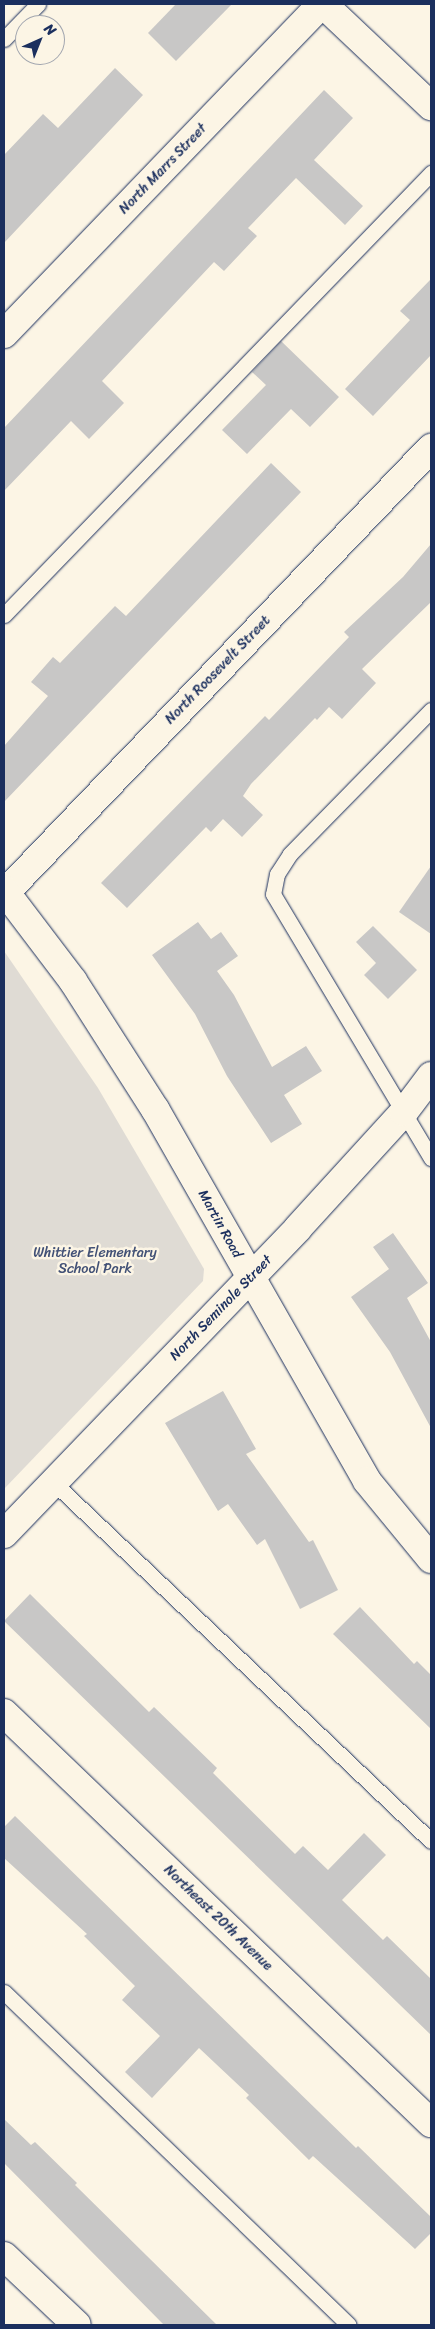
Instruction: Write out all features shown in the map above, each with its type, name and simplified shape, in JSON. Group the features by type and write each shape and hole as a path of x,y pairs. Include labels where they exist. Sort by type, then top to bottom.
{"street":[{"path":"323,4 431,106"},
{"name":"North Marrs Street","path":"4,334 323,4"},
{"name":"North Roosevelt Street","path":"5,891 431,448"},
{"name":"Martin Road","path":"5,891 73,981 116,1046 367,1481 431,1559"},
{"name":"North Seminole Street","path":"4,1534 250,1278 404,1112 431,1076"},
{"name":"Northeast 20th Avenue","path":"4,1713 431,2123"},
{"path":"4,2256 77,2325"}],"lane":[{"path":"4,39 38,4"},
{"path":"4,615 431,174"},
{"path":"431,710 290,854 277,874 273,894 431,1158"},
{"path":"54,1482 431,1842"},
{"path":"4,1992 350,2325"}],"green space":[{"name":"Whittier Elementary School Park","path":"4,951 98,1088 204,1269 203,1281 4,1489"}],"building":[{"path":"176,4 232,4 176,61 148,33"},
{"path":"115,68 143,95 4,243 4,155 43,114 58,128"},
{"path":"324,90 353,118 314,160 363,206 345,225 296,178 248,228 257,236 224,271 214,262 102,381 124,403 89,439 71,421 4,491 4,428"},
{"path":"431,279 431,355 373,416 345,389 410,320 400,311"},
{"path":"281,341 339,397 310,427 291,409 247,454 222,430 266,385 252,372"},
{"path":"271,463 301,492 4,802 4,746 48,696 31,682 53,657 60,663 115,606 126,616"},
{"path":"431,544 431,602 362,669 376,683 342,719 329,707 317,720 315,718 251,784 243,796 263,815 242,837 223,819 211,832 206,827 127,908 101,883 265,716 269,720 349,637 344,632 403,577"},
{"path":"431,866 431,934 399,912"},
{"path":"198,922 211,939 221,932 238,956 217,971 234,995 272,1067 306,1046 322,1071 284,1095 302,1124 271,1143 227,1076 195,1014 152,955"},
{"path":"373,926 417,970 388,999 364,975 376,963 356,942"},
{"path":"393,1233 428,1283 407,1298 431,1342 431,1428 390,1352 351,1297 389,1269 373,1247"},
{"path":"223,1391 256,1449 246,1454 309,1542 313,1540 338,1590 300,1609 265,1539 257,1545 228,1504 218,1511 165,1423"},
{"path":"30,1594 149,1712 154,1707 217,1768 213,1773 295,1854 303,1846 328,1870 364,1833 386,1855 342,1900 383,1940 387,1936 431,1979 431,2035 4,1621"},
{"path":"360,1607 414,1664 417,1661 431,1675 431,1729 333,1634"},
{"path":"15,1816 356,2148 358,2146 431,2217 431,2233 415,2249 313,2156 309,2160 246,2098 249,2095 199,2048 152,2098 125,2072 160,2036 122,2000 135,1986 84,1936 87,1934 4,1858 4,1827"},
{"path":"4,2119 31,2145 35,2142 77,2183 75,2185 217,2325 164,2325 4,2163"}]}
